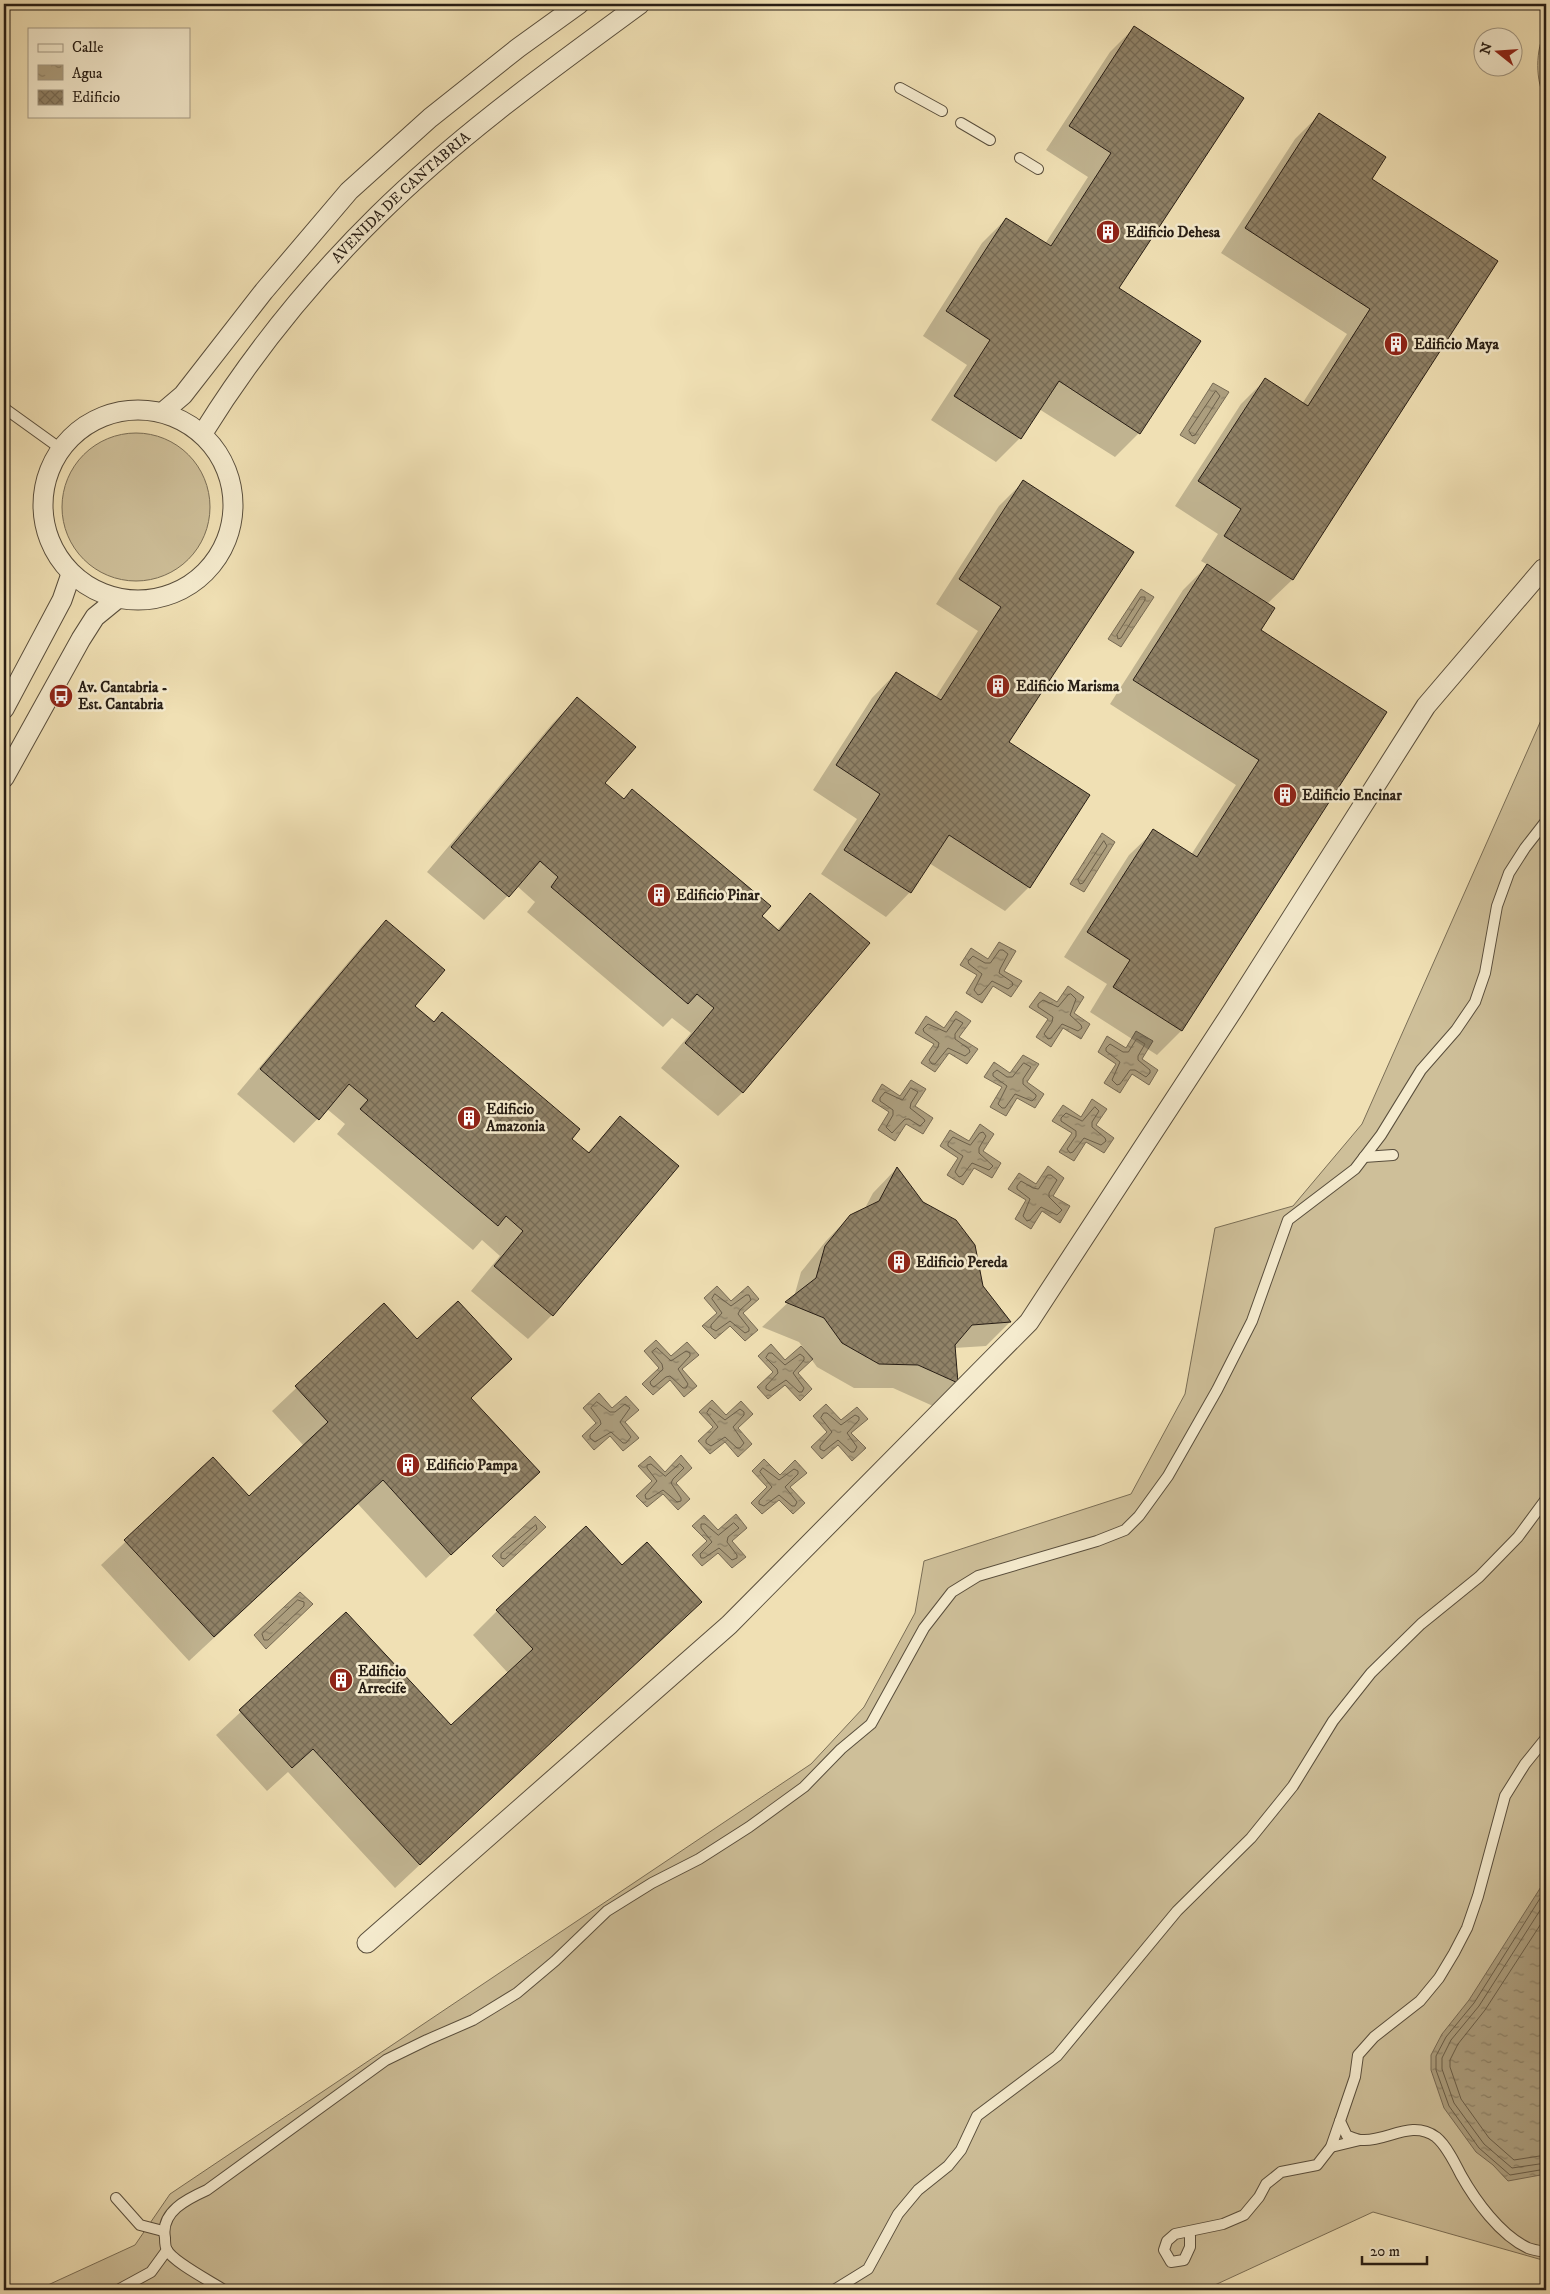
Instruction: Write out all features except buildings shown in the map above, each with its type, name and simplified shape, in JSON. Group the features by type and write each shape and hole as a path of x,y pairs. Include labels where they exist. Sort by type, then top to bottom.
{"street":[{"path":"164,412 183,396 264,290 349,191 430,118 518,48 579,4"},
{"name":"AVENIDA DE CANTABRIA","path":"203,433 230,392 296,303 378,215 459,142 545,73 640,4"},
{"path":"138,408 164,412 184,420 203,433 219,453 230,475 234,519 215,563 178,593 140,601 117,599 86,586 71,574 50,544 42,513 44,484 61,448 81,428 114,412 138,408"},
{"path":"367,1943 729,1625 1030,1322 1233,1010 1426,706 1543,569 1546,569"},
{"path":"4,709 62,600 71,574"},
{"path":"4,778 81,639 95,617 117,599"}],"lane":[{"path":"900,88 942,111"},
{"path":"961,123 990,140"},
{"path":"1020,158 1038,169"},
{"path":"4,408 61,448"},
{"path":"224,2290 186,2267 167,2250 163,2231 169,2215 185,2200 207,2190 386,2060 473,2020 517,1994 607,1912 652,1883 699,1859 749,1827 804,1787 841,1749 871,1724 924,1628 952,1592 978,1576 1097,1541 1125,1530 1139,1516 1168,1476 1217,1390 1252,1321 1288,1220 1355,1169 1381,1135 1421,1070 1456,1030 1475,1002 1485,973 1497,906 1510,873 1525,848 1546,821"},
{"path":"1364,1157 1393,1155"},
{"path":"834,2290 868,2269 898,2214 918,2190 948,2166 961,2150 977,2116 1057,2056 1177,1910 1251,1838 1293,1786 1333,1721 1371,1673 1421,1624 1479,1577 1518,1537 1546,1498"},
{"path":"1190,2232 1224,2224 1244,2215 1259,2197 1266,2184 1281,2172 1317,2165 1331,2147 1353,2084 1358,2055 1374,2037 1420,2001 1439,1978 1454,1953 1467,1928 1478,1896 1504,1796 1525,1764 1546,1738"},
{"path":"1340,2121 1347,2136 1360,2140"},
{"path":"1331,2147 1360,2140 1373,2140 1404,2130 1422,2130 1436,2137 1458,2168 1473,2196 1507,2233 1528,2248 1546,2252"},
{"path":"116,2198 140,2226 163,2231"},
{"path":"118,2290 151,2272 167,2250"}],"shaded area":[{"path":"1546,29 1546,101 1538,75 1538,56 1542,37"},
{"path":"136,433 164,438 189,454 205,479 210,507 205,535 189,560 164,576 136,581 108,576 83,560 67,535 62,507 67,479 83,454 108,438"},
{"path":"1546,709 1546,2261 1373,2212 1204,2290 37,2290 135,2245 170,2194 811,1764 864,1707 915,1613 924,1561 1131,1494 1185,1394 1215,1228 1293,1206 1362,1124"}],"water":[{"path":"1213,383 1229,392 1195,444 1180,435"},
{"path":"1141,589 1154,597 1121,647 1108,639"},
{"path":"1102,833 1115,842 1084,892 1070,884"},
{"path":"999,942 1016,951 1004,971 1022,981 1011,997 993,986 982,1003 966,993 977,975 960,965 971,948 988,959"},
{"path":"1068,986 1084,997 1074,1013 1090,1024 1081,1039 1063,1028 1051,1047 1036,1037 1048,1019 1029,1007 1040,992 1057,1002"},
{"path":"956,1011 971,1021 959,1037 978,1049 967,1064 949,1053 935,1072 921,1063 934,1044 915,1033 926,1016 944,1028"},
{"path":"1136,1031 1153,1041 1142,1059 1158,1070 1149,1085 1132,1074 1120,1093 1104,1083 1116,1064 1098,1052 1107,1036 1126,1048"},
{"path":"1023,1055 1039,1064 1027,1082 1044,1094 1035,1108 1017,1098 1006,1116 990,1107 1002,1087 984,1077 994,1062 1010,1073"},
{"path":"911,1080 926,1089 915,1106 933,1118 923,1134 906,1124 895,1141 878,1130 889,1112 872,1101 882,1084 900,1096"},
{"path":"1092,1099 1107,1109 1096,1125 1114,1138 1104,1153 1086,1142 1074,1161 1059,1152 1072,1133 1052,1121 1063,1105 1081,1117"},
{"path":"980,1124 994,1134 983,1151 1001,1163 992,1178 974,1168 963,1185 947,1175 958,1158 940,1146 950,1130 969,1141"},
{"path":"1048,1166 1064,1178 1053,1196 1070,1206 1060,1223 1042,1211 1031,1229 1015,1219 1026,1200 1008,1189 1019,1173 1036,1184"},
{"path":"717,1286 731,1301 748,1286 759,1299 743,1313 758,1330 745,1341 730,1326 715,1339 702,1326 717,1313 704,1298"},
{"path":"656,1340 671,1356 687,1342 699,1355 682,1369 697,1386 684,1397 670,1380 653,1395 642,1384 659,1368 644,1351"},
{"path":"771,1344 785,1360 801,1346 813,1359 798,1373 812,1389 800,1401 785,1385 768,1399 757,1387 773,1372 758,1356"},
{"path":"599,1393 612,1408 626,1396 639,1410 625,1422 639,1438 623,1451 610,1436 594,1450 582,1436 596,1423 583,1408"},
{"path":"712,1400 726,1415 741,1401 753,1414 738,1428 752,1444 738,1457 725,1442 710,1454 698,1441 713,1427 699,1412"},
{"path":"826,1404 841,1420 857,1407 868,1419 851,1433 866,1448 852,1461 838,1445 822,1459 811,1447 827,1432 813,1416"},
{"path":"681,1455 692,1468 676,1483 690,1499 678,1510 663,1494 647,1507 636,1496 652,1481 638,1466 650,1456 665,1472"},
{"path":"764,1459 780,1475 795,1460 807,1473 790,1487 805,1503 793,1514 779,1500 762,1514 751,1503 767,1487 752,1471"},
{"path":"736,1514 747,1528 732,1541 746,1557 732,1568 718,1553 702,1566 692,1555 707,1541 692,1526 704,1515 718,1530"},
{"path":"535,1516 546,1527 503,1567 492,1556"},
{"path":"300,1592 313,1604 266,1649 254,1635"},
{"path":"1546,1879 1546,2174 1508,2181 1493,2165 1476,2152 1444,2108 1431,2070 1431,2055 1442,2034 1469,2000"}],"tram line":[{"path":"4,511 4,544"}],"place":[{"name":"Edificio Dehesa","path":"1108,232"},
{"name":"Edificio Maya","path":"1396,344"},
{"name":"Edificio Marisma","path":"998,686"},
{"name":"Av. Cantabria - Est. Cantabria","path":"61,696"},
{"name":"Edificio Encinar","path":"1285,795"},
{"name":"Edificio Pinar","path":"659,895"},
{"name":"Edificio Amazonia","path":"469,1118"},
{"name":"Edificio Pereda","path":"899,1262"},
{"name":"Edificio Pampa","path":"408,1465"},
{"name":"Edificio Arrecife","path":"341,1680"}]}
